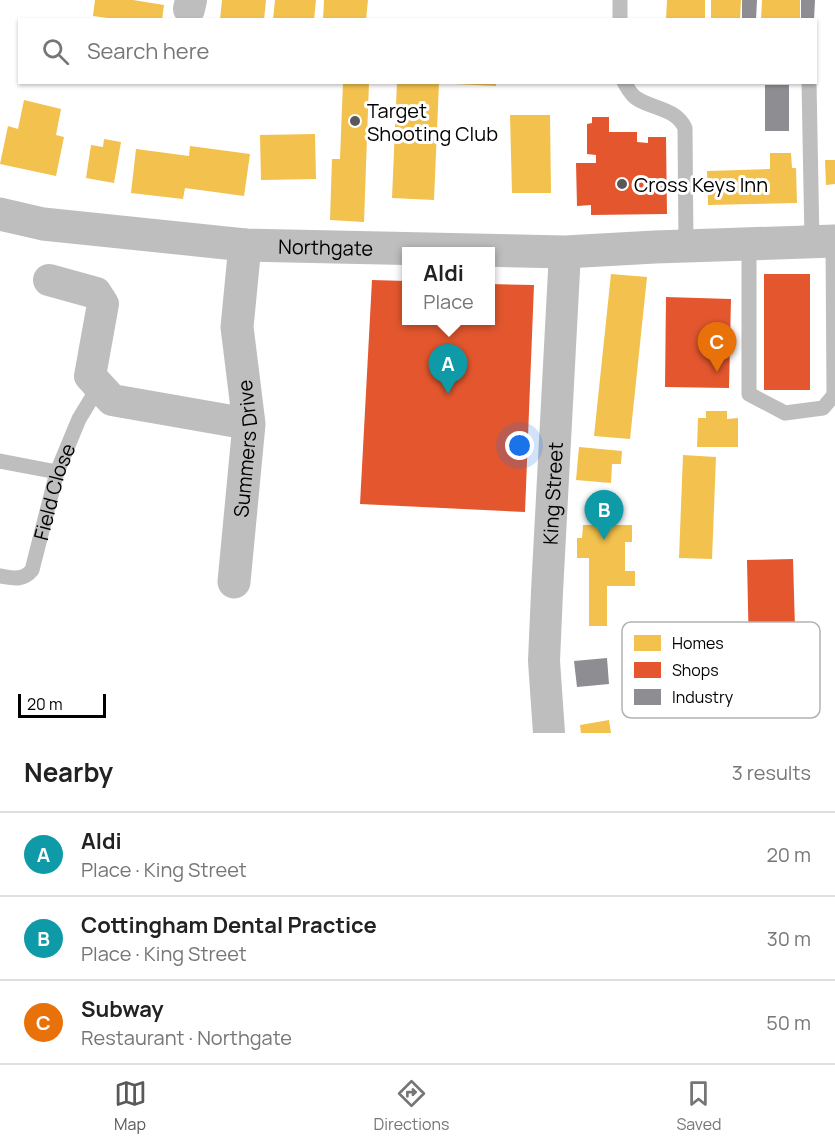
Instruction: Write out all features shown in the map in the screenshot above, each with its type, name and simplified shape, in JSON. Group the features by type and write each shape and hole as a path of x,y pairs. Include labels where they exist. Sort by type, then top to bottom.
{"street":[{"name":"Northgate","path":"0,214 43,224 244,244 402,248"},
{"name":"Northgate","path":"495,250 566,252 827,241"},
{"name":"Summers Drive","path":"234,582 249,424 237,327 244,244"},
{"name":"King Street","path":"549,733 544,661 546,603 566,252"},
{"path":"49,279 96,292 103,304 90,376 112,400 249,424"}],"lane":[{"path":"620,0 620,18"},
{"path":"625,84 634,97 674,114 685,128 686,246"},
{"path":"749,244 749,394 784,413 823,408 834,395 827,241 809,84"},
{"name":"Field Close","path":"0,576 21,579 32,570 57,472 79,419 99,386"},
{"path":"0,461 57,472"}],"building: Homes":[{"path":"95,0 133,0 164,5 162,18 93,16"},
{"path":"222,0 266,0 264,18 220,18"},
{"path":"275,0 316,0 314,18 273,18"},
{"path":"324,0 368,0 366,18 323,18"},
{"path":"667,0 705,0 705,18 666,18"},
{"path":"711,0 741,0 740,18 711,18"},
{"path":"762,0 800,0 800,18 761,18"},
{"name":"Target Shooting Club","path":"343,84 369,84 364,222 330,220 332,159 340,159"},
{"path":"397,84 439,84 434,200 392,198"},
{"path":"454,84 496,84 496,86"},
{"path":"24,100 61,109 56,135 64,137 56,176 0,164 8,126 18,129"},
{"path":"510,115 550,115 551,193 512,193"},
{"path":"315,134 316,179 261,180 260,135"},
{"path":"104,139 121,142 114,183 86,178 91,145 103,147"},
{"path":"190,146 250,154 244,196 185,188 183,199 131,193 136,149 189,156"},
{"path":"770,153 791,153 792,168 796,168 797,203 708,205 707,171 770,169"},
{"path":"825,160 835,160 835,184 826,185"},
{"path":"611,274 647,277 630,439 594,436"},
{"path":"706,411 727,411 727,419 738,418 738,447 697,447 698,418 706,418"},
{"path":"579,447 622,451 621,464 612,464 611,483 576,480"},
{"path":"683,455 716,457 712,559 679,558"},
{"path":"583,525 632,525 632,542 625,542 625,571 635,571 635,586 607,586 607,626 589,626 589,558 577,558 577,538 582,538"},
{"path":"609,720 611,733 581,733 580,725"}],"building: Shops":[{"name":"Cross Keys Inn","path":"592,117 609,117 609,132 637,132 637,142 648,143 648,137 666,137 667,214 591,215 591,205 577,206 576,163 596,163 596,155 587,154 587,124 592,123"},
{"path":"764,274 810,274 810,390 764,390"},
{"path":"372,280 402,281 402,325 495,325 495,284 534,285 525,512 360,504"},
{"path":"666,297 731,299 729,388 665,387"},
{"path":"793,559 795,622 748,622 747,560"}],"building: Industry":[{"path":"742,0 757,0 756,18 742,18"},
{"path":"801,0 815,0 814,18 801,18"},
{"path":"765,85 789,85 789,131 765,131"},
{"path":"607,658 609,684 577,687 574,661"}],"place":[{"name":"Target Shooting Club","path":"355,121"},
{"name":"Cross Keys Inn","path":"622,184"},
{"name":"Subway","path":"717,372"},
{"name":"Aldi","path":"448,394"},
{"name":"Cottingham Dental Practice","path":"604,540"}]}
